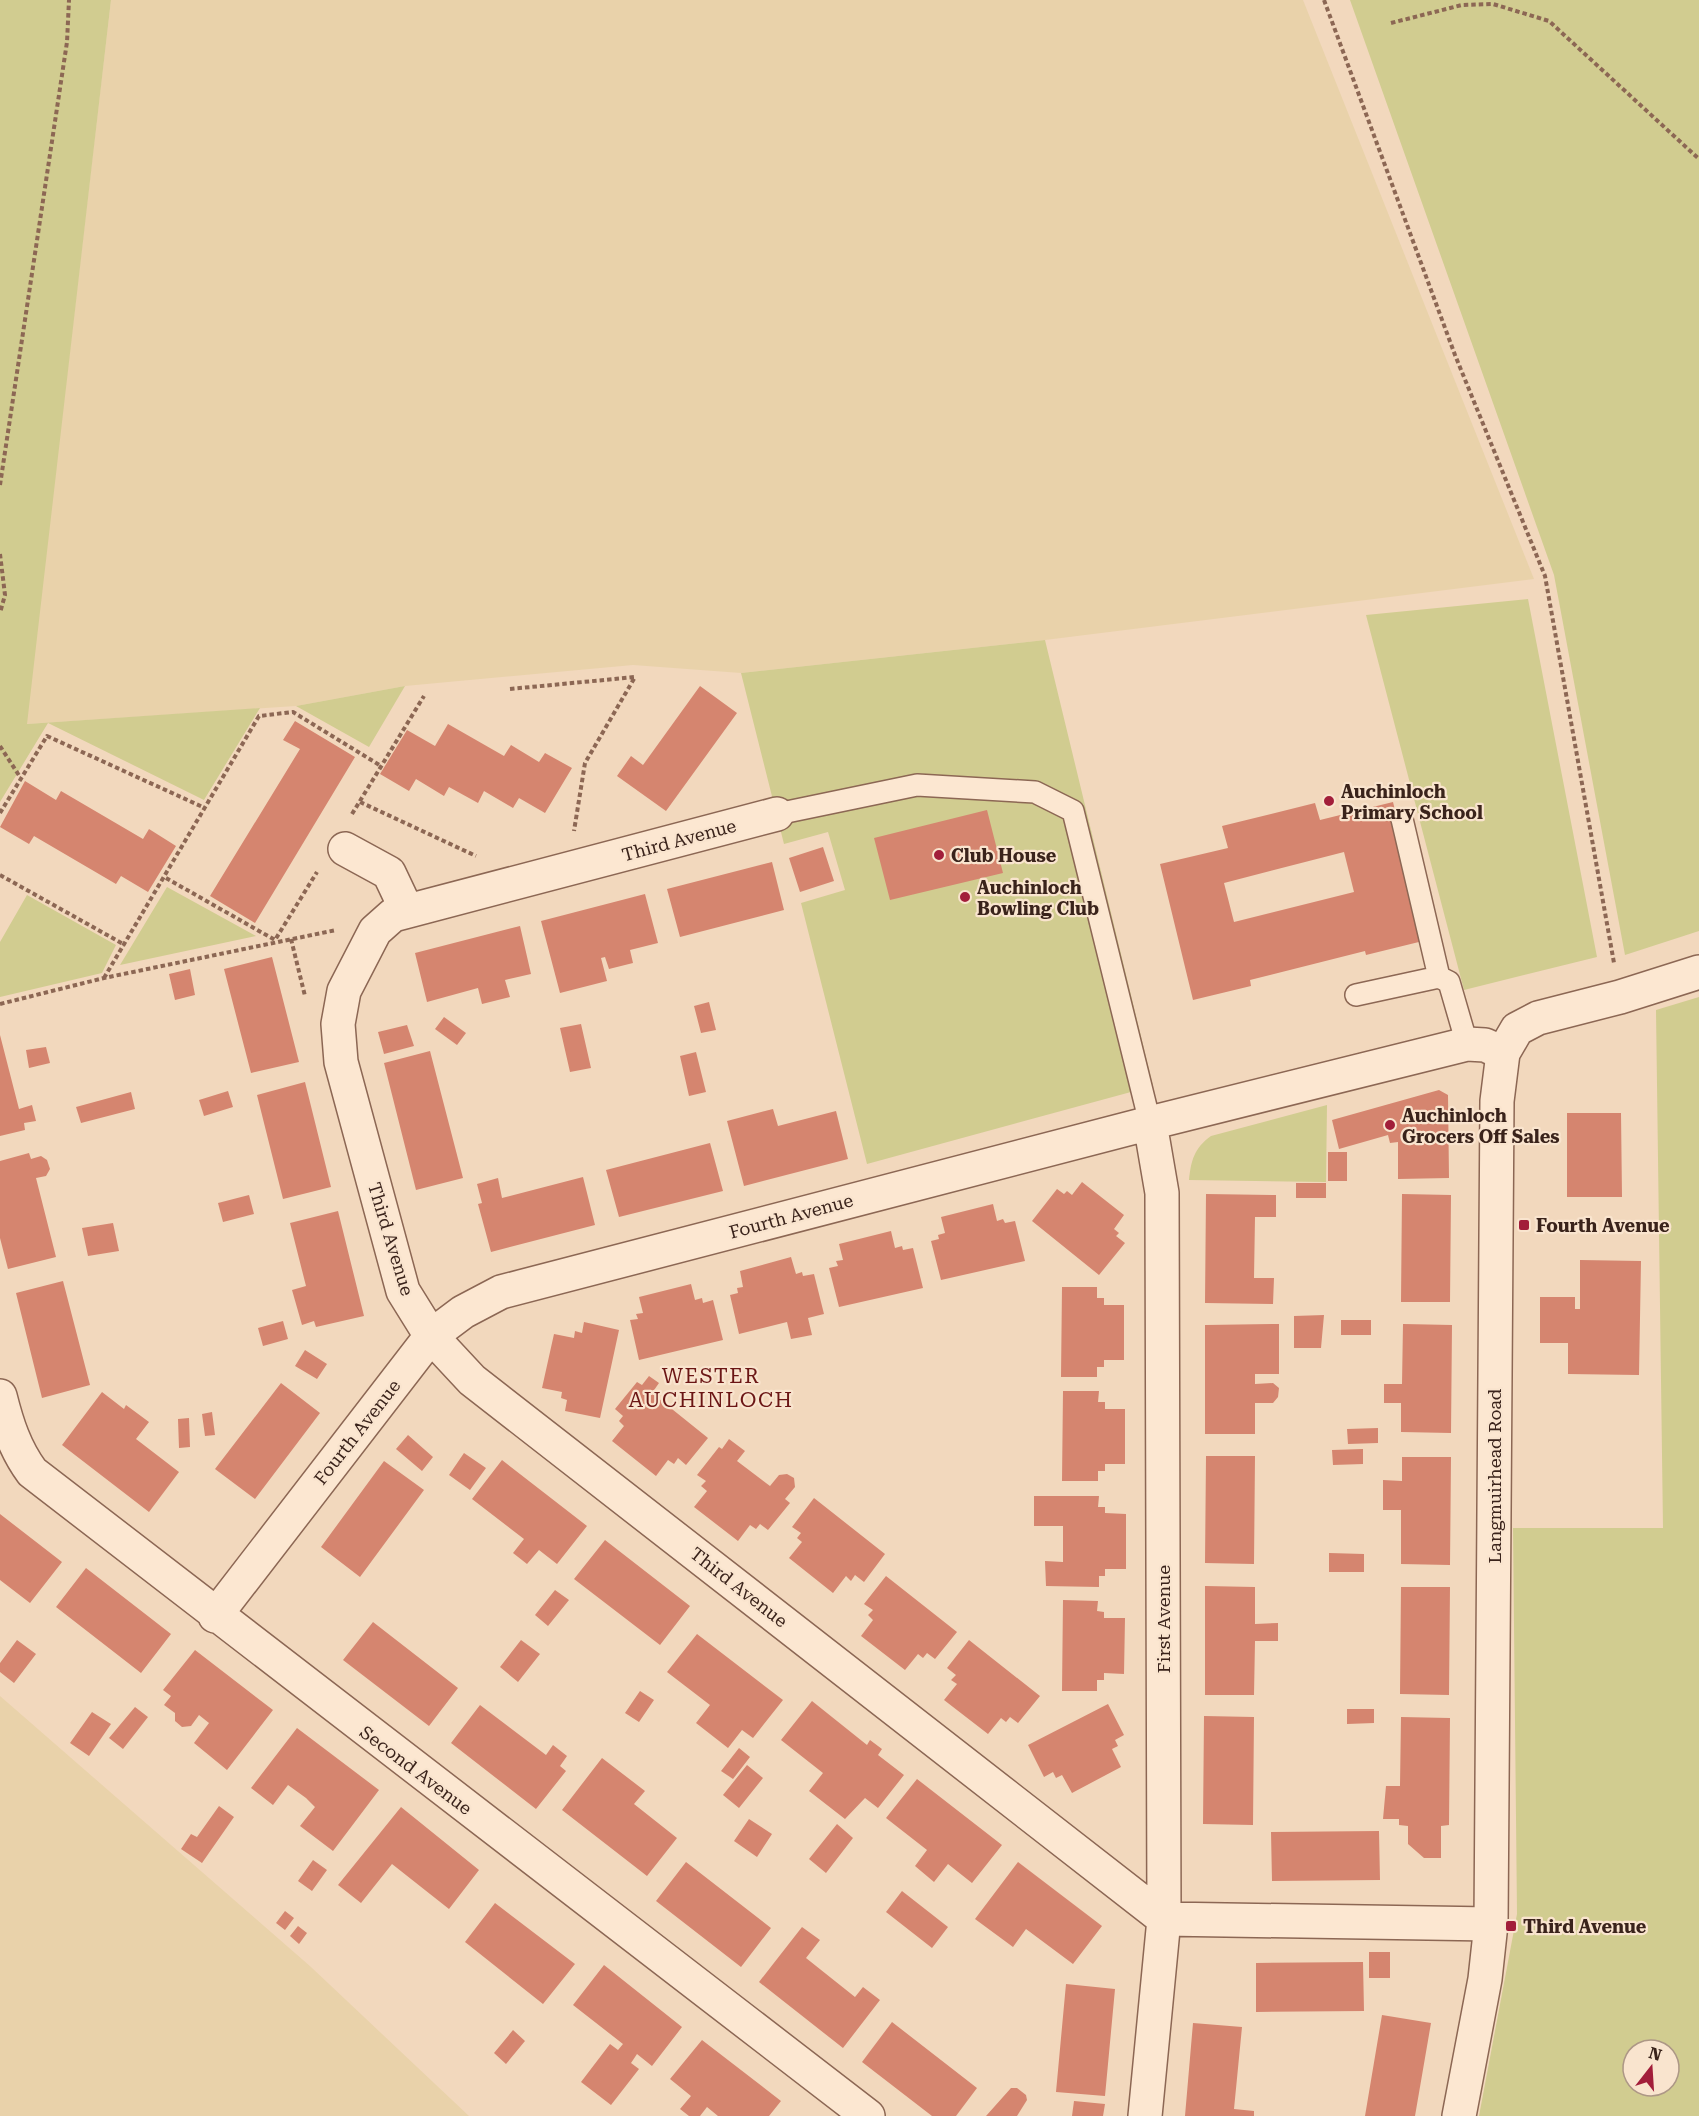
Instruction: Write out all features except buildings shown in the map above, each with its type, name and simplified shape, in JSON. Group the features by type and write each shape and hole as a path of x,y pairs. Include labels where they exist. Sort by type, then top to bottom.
{"street":[{"name":"Third Avenue","path":"777,814 393,915 375,931 344,991 338,1024 341,1062 403,1291 431,1336 472,1380 1164,1919"},
{"path":"345,849 389,873 407,911"},
{"name":"Langmuirhead Road","path":"1459,2116 1485,1979 1491,1924 1497,1101 1503,1053 1517,1029 1538,1018 1620,997 1699,972"},
{"name":"Fourth Avenue","path":"215,1616 431,1336 463,1312 501,1292 1150,1123 1467,1044 1485,1045 1503,1053"},
{"name":"First Avenue","path":"1144,2116 1164,1919 1162,1193 1150,1123"},
{"name":"Second Avenue","path":"0,1396 6,1421 20,1456 32,1472 215,1616 868,2116"},
{"path":"1164,1919 1491,1924"}],"lane":[{"path":"777,814 917,785 1035,792 1073,811 1150,1123"},
{"path":"1402,819 1438,977"},
{"path":"1356,995 1438,977 1449,982 1467,1044"}],"path":[{"path":"0,485 67,42 69,0"},
{"path":"1324,0 1455,355 1545,576 1620,997"},
{"path":"1390,23 1462,5 1492,4 1549,21 1699,159"},
{"path":"0,554 5,595 0,613"},
{"path":"510,689 635,677 585,763 568,870"},
{"path":"104,978 259,716 293,712 381,766"},
{"path":"0,813 47,736 205,808"},
{"path":"0,746 20,777"},
{"path":"360,802 529,880"},
{"path":"0,875 125,945"},
{"path":"0,1004 104,978 346,928 375,931"}],"shaded area":[{"path":"0,0 111,0 27,724 260,708 204,800 48,723 0,802"},
{"path":"111,0 1303,0 1534,579 1045,640 741,673 633,665 405,686 296,706 26,724"},
{"path":"1350,0 1699,0 1699,931 1625,955 1554,575"},
{"path":"1528,599 1597,957 1464,990 1366,615"},
{"name":"Auchinloch Bowling Club","path":"1045,640 1153,1086 867,1164 801,903 845,890 828,832 784,844 741,673"},
{"path":"405,686 369,747 296,706"},
{"path":"167,887 256,936 120,965"},
{"path":"27,895 116,945 102,973 0,997 0,942"},
{"path":"1699,997 1699,2116 1479,2116 1517,1914 1513,1528 1663,1528 1656,1010"},
{"path":"1327,1105 1326,1182 1189,1180 1194,1155 1211,1136"},
{"path":"0,1696 311,1967 469,2116 0,2116"}],"place":[{"name":"Auchinloch Primary School","path":"1329,801"},
{"name":"Club House","path":"939,855"},
{"name":"Auchinloch Bowling Club","path":"965,897"},
{"name":"Auchinloch Grocers Off Sales","path":"1390,1125"},
{"name":"Fourth Avenue","path":"1524,1225"},
{"name":"Third Avenue","path":"1511,1926"}],"district":[{"name":"WESTER AUCHINLOCH","path":"711,1388"}]}
